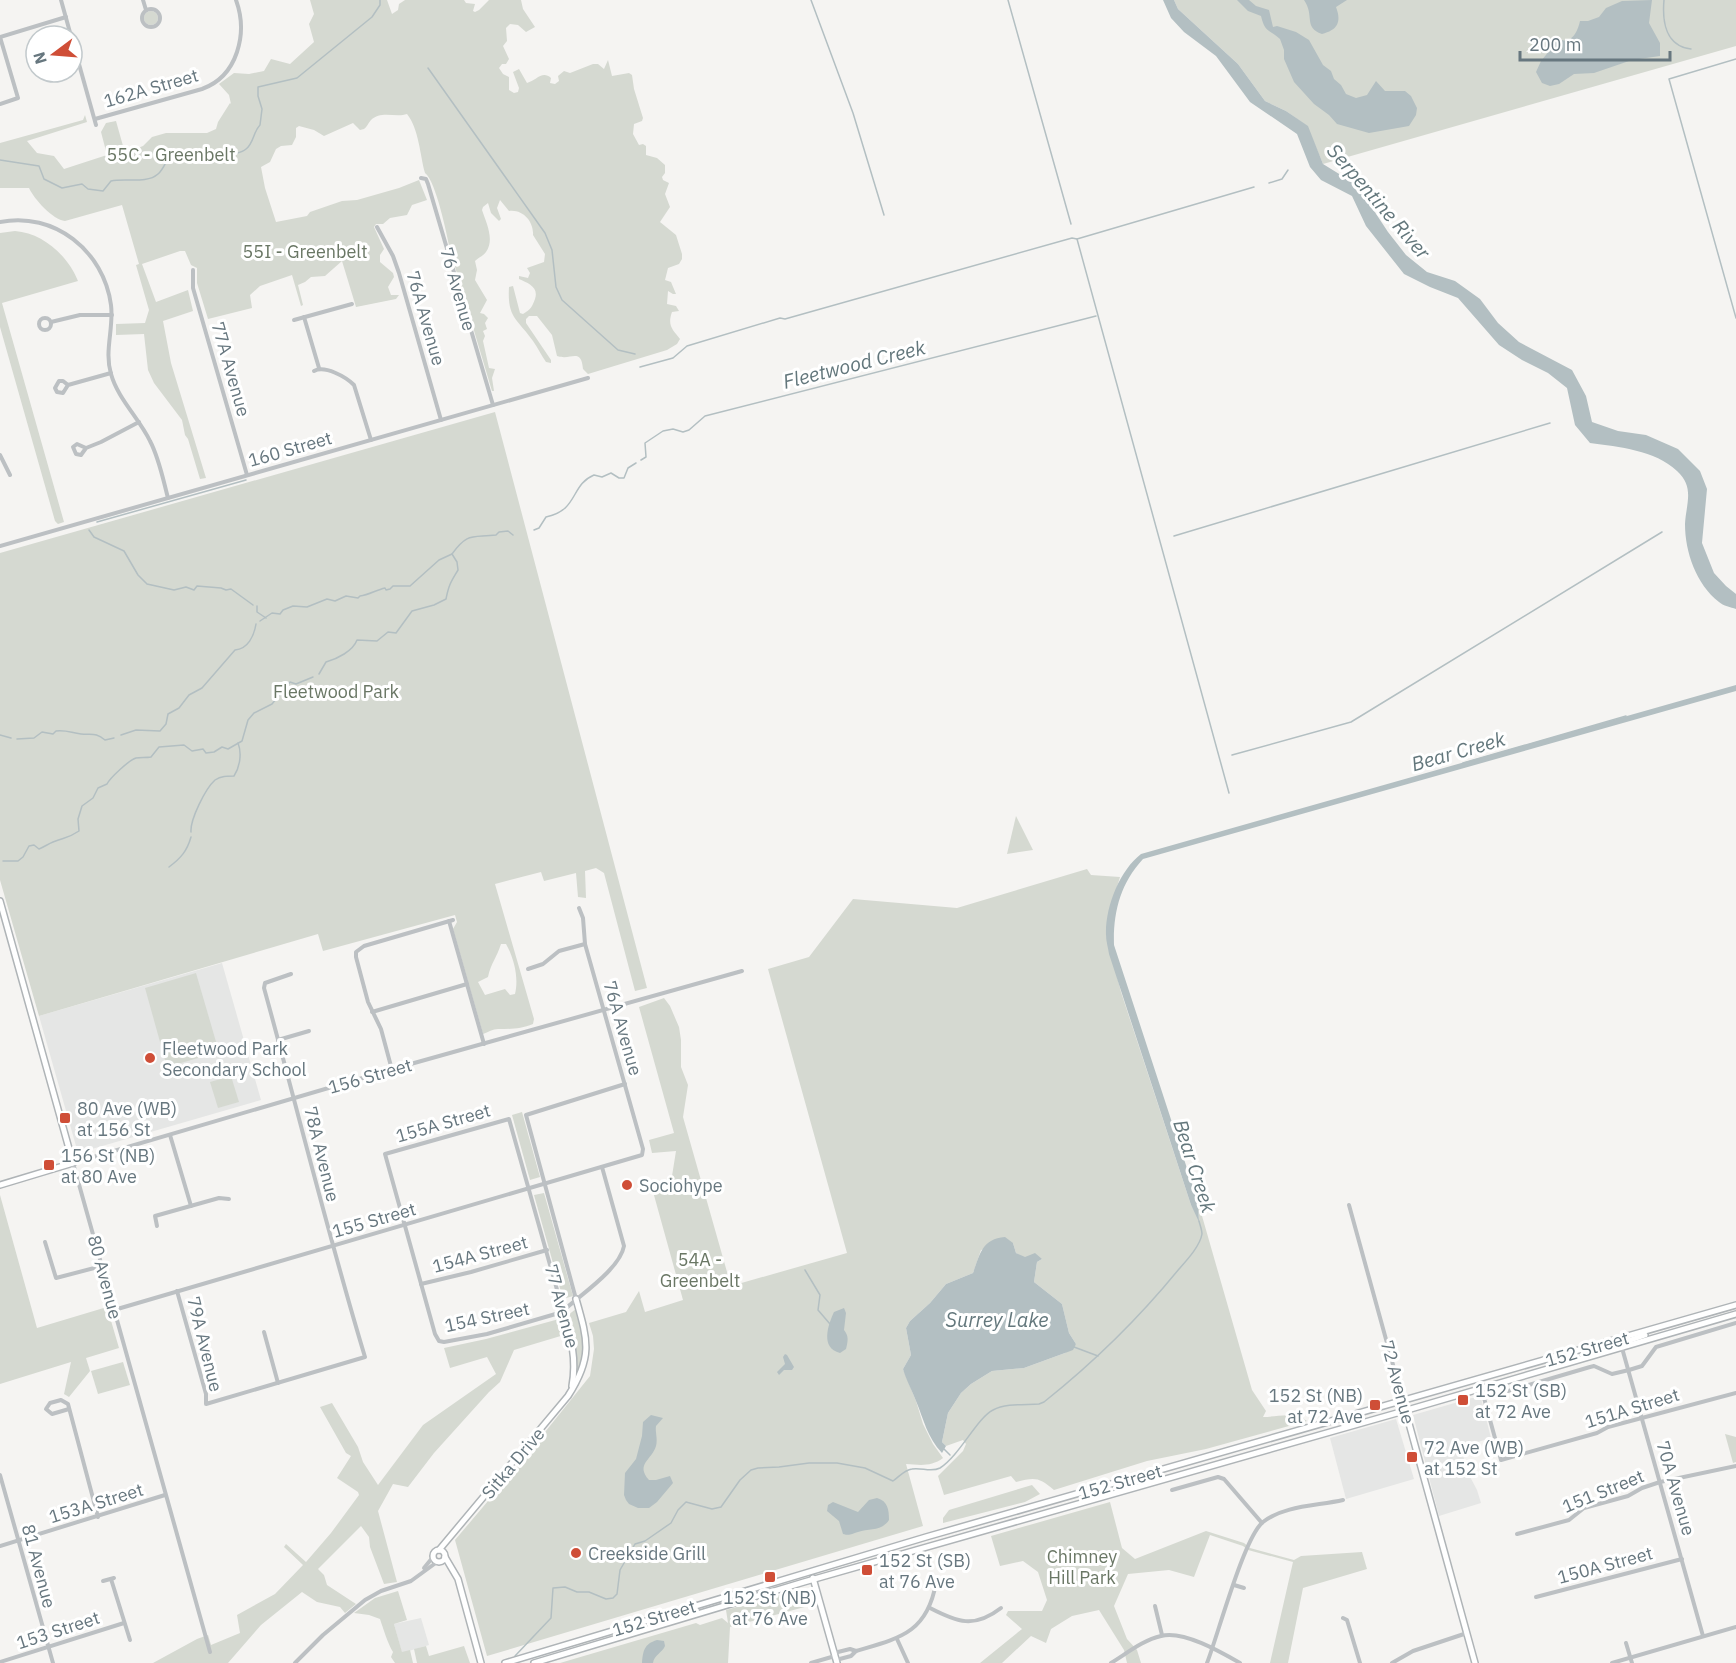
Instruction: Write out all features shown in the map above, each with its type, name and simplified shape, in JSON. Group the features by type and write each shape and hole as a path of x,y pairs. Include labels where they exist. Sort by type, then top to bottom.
{"main road":[{"name":"80 Avenue","path":"0,902 74,1163"},
{"name":"156 Street","path":"0,1185 74,1163"},
{"name":"77 Avenue","path":"572,1391 582,1371 587,1350 586,1332 576,1299"},
{"name":"152 Street","path":"506,1663 811,1572 1736,1305"},
{"name":"77 Avenue","path":"563,1311 574,1352 575,1368 572,1391"},
{"name":"152 Street","path":"534,1663 813,1580 1406,1411 1736,1314"},
{"path":"1622,1347 1625,1343 1657,1329"},
{"name":"Sitka Drive","path":"440,1557 454,1535 572,1391"},
{"name":"72 Avenue","path":"1403,1402 1475,1663"},
{"path":"440,1557 455,1574 481,1663"},
{"path":"811,1572 836,1658"}],"street":[{"path":"61,0 68,24"},
{"path":"142,0 146,10"},
{"name":"162A Street","path":"95,119 208,86 225,72 236,54 241,39 242,28 236,0"},
{"path":"154,9 159,14 159,22 154,26 147,26 143,22 142,15 146,10 154,9"},
{"path":"0,104 18,99 0,37 66,17"},
{"path":"84,82 96,125"},
{"name":"76 Avenue","path":"421,178 425,178 428,184 493,405"},
{"path":"0,222 18,220 45,223 63,232 93,259 104,277 112,315 108,346 111,373 118,390 154,447 168,498"},
{"name":"76A Avenue","path":"377,227 393,256 399,273 441,420"},
{"name":"77A Avenue","path":"193,270 193,288 247,475"},
{"path":"294,320 352,304"},
{"path":"51,322 81,315 112,315"},
{"path":"304,317 317,370 325,369 354,385 371,440"},
{"path":"68,385 111,373"},
{"name":"160 Street","path":"0,546 588,378"},
{"path":"86,448 139,422"},
{"path":"0,455 10,474"},
{"name":"76A Avenue","path":"579,908 583,918 585,944 643,1149 642,1155"},
{"path":"392,1070 381,1029 372,1012 356,957 357,950 452,920 484,1044"},
{"path":"528,969 543,964 560,951 585,944"},
{"name":"156 Street","path":"74,1163 742,971"},
{"name":"78A Avenue","path":"278,1383 364,1357 304,1144 264,988 265,983 291,974"},
{"path":"372,1012 467,984"},
{"path":"278,1040 309,1031"},
{"name":"77 Avenue","path":"576,1299 526,1115 625,1084"},
{"name":"77 Avenue","path":"509,1119 563,1311"},
{"name":"155A Street","path":"404,1225 385,1154 509,1119"},
{"path":"170,1135 191,1206"},
{"name":"155 Street","path":"114,1310 642,1155"},
{"name":"80 Avenue","path":"74,1163 210,1652"},
{"name":"154 Street","path":"421,1284 438,1340 446,1342 482,1335 563,1311 609,1270 623,1251 624,1242 602,1167"},
{"path":"157,1226 154,1216 219,1198 229,1199"},
{"name":"72 Avenue","path":"1349,1205 1403,1402"},
{"path":"404,1225 421,1284"},
{"path":"45,1242 56,1278 102,1266"},
{"name":"154A Street","path":"421,1284 547,1250"},
{"name":"79A Avenue","path":"177,1291 206,1394 206,1404 278,1383"},
{"path":"1629,1370 1642,1366 1656,1347 1736,1323"},
{"path":"264,1332 278,1383"},
{"name":"70A Avenue","path":"1622,1347 1703,1636"},
{"name":"151A Street","path":"1629,1370 1612,1374 1594,1366 1484,1398 1501,1460 1597,1433 1608,1427 1736,1393"},
{"path":"69,1409 52,1414 46,1409 50,1403 61,1400 66,1402 69,1409 98,1517"},
{"name":"151 Street","path":"1517,1534 1569,1520 1584,1508 1628,1496 1660,1482 1735,1466"},
{"name":"81 Avenue","path":"0,1476 53,1663"},
{"path":"1172,1490 1218,1477 1224,1479 1262,1523"},
{"name":"153A Street","path":"0,1546 165,1495"},
{"path":"1208,1663 1246,1547 1262,1523 1287,1511 1343,1500"},
{"path":"295,1663 323,1635 365,1600 381,1591 411,1581 440,1557"},
{"name":"150A Street","path":"1536,1597 1682,1559"},
{"path":"103,1581 113,1578 130,1640"},
{"path":"811,1663 851,1656 856,1651 897,1639 915,1626 930,1608 936,1583"},
{"path":"1234,1585 1244,1588"},
{"path":"1155,1606 1162,1635"},
{"path":"930,1608 954,1620 969,1622 989,1617 1001,1608"},
{"path":"1343,1618 1347,1620 1360,1663"},
{"name":"153 Street","path":"0,1662 124,1623"},
{"path":"1612,1663 1631,1660 1736,1627"},
{"path":"1392,1663 1413,1651 1467,1633"},
{"path":"1111,1663 1162,1635 1191,1639 1240,1663"},
{"path":"897,1639 908,1663"},
{"path":"1626,1643 1631,1660"}],"shaded area":[{"name":"Fleetwood Park Secondary School","path":"222,963 261,1100 78,1153 39,1016"},
{"path":"1472,1398 1481,1398 1491,1438 1461,1447 1467,1471 1481,1503 1439,1516 1413,1415"},
{"path":"1396,1419 1414,1479 1346,1499 1330,1438"},
{"path":"421,1618 429,1645 402,1653 394,1624"}],"green space":[{"path":"310,0 387,0 392,14 405,0 464,0 466,3 475,4 473,11 475,12 489,0 521,0 523,9 535,27 526,32 518,25 510,24 506,28 507,41 503,46 509,59 499,68 509,77 509,90 514,93 518,92 519,88 513,72 519,69 527,83 545,75 551,78 550,83 555,84 559,81 558,76 564,71 570,73 593,64 598,64 604,69 608,60 612,76 629,73 632,75 643,118 642,121 634,124 633,134 639,145 646,146 646,155 657,158 665,165 665,173 662,177 669,183 665,194 670,207 660,222 676,235 682,254 679,264 668,268 665,280 671,282 676,294 668,291 667,304 676,306 679,311 672,312 670,321 680,339 677,344 667,350 588,374 583,369 580,358 557,356 552,335 537,316 529,316 526,323 551,360 551,363 546,362 515,318 509,298 509,287 513,286 520,313 523,314 531,308 536,295 534,288 519,279 519,276 528,278 530,273 527,268 544,262 545,254 533,235 532,225 527,217 519,212 509,211 500,200 497,208 501,219 499,221 491,213 488,203 482,210 490,242 486,252 475,261 477,270 475,280 487,300 480,313 488,318 485,323 487,329 483,331 485,336 483,341 489,368 495,369 492,378 494,391 492,391 450,250 437,197 425,173 417,135 407,114 379,115 371,120 364,129 360,130 353,123 324,136 314,130 299,126 296,128 296,137 292,145 276,149 270,162 261,167 276,222 307,216 310,212 342,201 357,200 419,180 427,200 412,205 407,215 390,218 374,227 384,249 380,255 380,262 393,273 394,277 388,287 391,295 399,295 396,299 356,307 342,261 325,276 311,277 298,285 303,305 301,306 292,275 260,286 250,295 252,308 208,319 197,283 197,268 191,265 185,251 142,264 156,302 188,290 193,311 163,321 171,363 206,478 200,479 182,420 154,383 148,370 144,334 116,335 116,324 145,323 149,310 122,205 65,221 60,220 44,208 29,188 0,188 0,143 83,120 85,115 87,122 27,141 37,153 54,156 64,169 107,155 101,132 106,123 116,121 125,153 143,146 152,137 166,133 207,133 216,129 218,122 231,104 229,95 219,84 234,73 249,74 264,71 271,59 290,64 314,42 309,24 314,14"},
{"path":"1174,0 1736,0 1736,46 1323,164 1307,126 1286,111 1265,101 1238,64 1178,9"},
{"path":"148,11 154,11 158,18 154,25 148,25 144,21 144,15"},
{"path":"15,231 35,236 53,247 68,263 78,281 2,303 64,522 58,524 55,521 0,327 0,233"},
{"name":"Fleetwood Park","path":"495,412 647,988 635,991 604,873 596,868 585,871 586,898 578,897 576,873 544,881 541,872 495,884 534,1019 533,1024 524,1027 496,1029 483,1034 453,929 457,922 455,915 323,951 318,934 39,1016 0,880 0,553","holes":["501,944 506,944 515,968 515,994 510,995 505,989 485,995 478,982 488,977"]},
{"path":"1016,816 1033,850 1007,854"},
{"name":"54A - Greenbelt","path":"1087,869 1091,875 1120,877 1109,913 1106,934 1121,992 1191,1205 1199,1220 1198,1202 1252,1390 1266,1411 1263,1417 1291,1415 1307,1421 1206,1449 1147,1461 1054,1490 1040,1480 1016,1482 1011,1476 944,1495 938,1476 963,1451 966,1444 963,1440 946,1446 942,1442 948,1413 961,1393 992,1371 1024,1368 1065,1353 1076,1344 1069,1333 1062,1304 1034,1282 1037,1262 1042,1259 1025,1258 1016,1253 1013,1243 981,1250 973,1273 946,1284 906,1328 911,1355 903,1369 923,1424 943,1458 930,1464 906,1464 923,1526 487,1656 455,1540 590,1376 594,1349 589,1323 626,1312 639,1291 645,1312 683,1300 652,1188 672,1176 676,1151 652,1153 649,1140 674,1133 639,1007 664,998 679,1027 681,1067 688,1085 683,1117 731,1286 847,1253 768,969 809,957 853,899 957,908"},
{"path":"196,973 219,1052 167,1067 145,988"},
{"path":"231,1076 239,1102 218,1108 210,1082"},
{"path":"522,1112 540,1177 530,1180 512,1115"},
{"path":"544,1193 573,1296 563,1299 534,1195"},
{"path":"0,1195 37,1328 107,1307 119,1348 86,1358 90,1371 69,1397 64,1394 71,1362 0,1384"},
{"path":"577,1308 584,1344 576,1379 576,1349 567,1316"},
{"path":"559,1319 564,1335 514,1350 500,1382 434,1453 408,1487 393,1484 378,1511 397,1582 384,1584 370,1547 369,1537 361,1526 318,1569 324,1575 327,1585 356,1604 345,1613 340,1607 317,1602 302,1592 261,1625 228,1663 153,1663 208,1635 211,1645 240,1633 237,1615 275,1594 303,1565 284,1547 286,1544 306,1562 359,1495 337,1478 351,1456 346,1453 320,1407 332,1403 358,1447 363,1462 378,1485 423,1425 496,1374 487,1357 450,1368 444,1348"},
{"path":"123,1362 130,1385 98,1394 91,1371"},
{"path":"1725,1434 1736,1437 1736,1462 1733,1463"},
{"path":"1032,1485 1040,1494 1025,1502 943,1523 943,1518 949,1510"},
{"name":"Chimney Hill Park","path":"1110,1502 1122,1548 1135,1559 1206,1531 1244,1543 1250,1548 1294,1560 1301,1556 1362,1552 1367,1569 1303,1588 1288,1663 1270,1663 1293,1562 1248,1550 1243,1546 1210,1535 1194,1577 1169,1570 1128,1574 1114,1606 1127,1639 1137,1650 1141,1663 1127,1663 1124,1650 1099,1610 1072,1616 1051,1629 1046,1643 1031,1636 1002,1663 980,1663 1022,1629 1006,1615 1008,1611 1042,1611 1047,1600 1038,1572 1023,1561 1000,1566 991,1536"},
{"path":"804,1588 808,1589 812,1605 730,1627 728,1663 560,1663 696,1623 700,1625 722,1618 728,1623 726,1610"},
{"path":"398,1591 407,1620 394,1624 402,1652 410,1650 413,1663 395,1663 391,1657 393,1652 380,1619 354,1613 375,1598"},
{"path":"426,1646 429,1656 464,1646 470,1663 417,1663 414,1649"}],"water":[{"path":"1163,0 1174,0 1178,9 1238,64 1265,101 1286,111 1308,126 1323,164 1357,185 1406,255 1427,272 1455,281 1480,299 1498,323 1519,342 1572,370 1586,396 1592,422 1618,431 1646,435 1678,449 1700,471 1707,489 1702,543 1714,573 1736,594 1736,609 1723,604 1711,595 1693,567 1687,545 1685,524 1688,490 1683,477 1658,458 1624,448 1590,443 1575,425 1567,388 1548,373 1499,345 1458,298 1404,274 1366,226 1352,196 1321,180 1310,167 1297,134 1250,102 1216,56 1184,32 1171,18"},
{"path":"1237,0 1249,0 1256,6 1269,10 1273,27 1277,26 1296,32 1309,40 1323,65 1331,71 1334,79 1346,94 1356,98 1367,95 1376,81 1385,91 1405,91 1411,96 1417,108 1416,115 1409,126 1369,133 1337,124 1294,82 1284,59 1280,39 1266,28 1261,16 1248,11"},
{"path":"1304,0 1347,0 1336,7 1338,22 1335,28 1322,34 1313,28"},
{"path":"1652,0 1649,23 1660,43 1660,56 1632,60 1594,73 1574,74 1559,84 1550,86 1542,83 1536,72 1550,50 1551,39 1569,40 1576,32 1580,21 1599,17 1606,8 1622,1"},
{"path":"1736,685 1736,691 1143,859 1123,889 1115,922 1114,945 1198,1202 1199,1222 1191,1205 1109,954 1106,924 1111,901 1120,879 1133,861 1141,854"},
{"name":"Surrey Lake","path":"1005,1237 1013,1243 1016,1253 1025,1257 1035,1253 1042,1259 1037,1262 1034,1282 1062,1304 1069,1333 1076,1344 1073,1350 1024,1368 992,1371 971,1384 961,1393 948,1413 942,1442 946,1446 942,1453 929,1435 903,1369 911,1355 906,1328 946,1284 973,1273 980,1254 987,1244 997,1238"},
{"path":"844,1308 846,1313 844,1330 848,1341 846,1349 840,1353 830,1346 827,1336 834,1312"},
{"path":"785,1354 794,1367 792,1370 784,1370 779,1375 777,1372 785,1364 783,1357"},
{"path":"651,1415 663,1418 656,1426 656,1446 644,1466 645,1475 649,1480 670,1476 673,1483 649,1508 638,1508 629,1504 624,1495 625,1473 636,1459 643,1422"},
{"path":"877,1498 886,1504 889,1516 886,1524 879,1528 849,1535 843,1534 839,1521 827,1511 828,1505 833,1502 858,1512 869,1500"},
{"path":"657,1640 664,1641 664,1648 653,1663 642,1663 645,1648"}],"waterway":[{"path":"0,160 39,166 44,179 62,188 82,184 88,189 103,191 111,181 142,180 153,177 160,172 171,154 202,158 242,151 251,144 260,125 262,109 258,87 297,78 372,17 380,5 380,0"},
{"path":"811,0 853,113 884,215"},
{"path":"1008,0 1071,224"},
{"path":"1664,0 1667,32 1676,43 1691,49"},
{"path":"1736,59 1669,79 1736,318"},
{"path":"428,68 545,233 552,250 556,287 562,300 618,350 635,354"},
{"path":"1269,183 1282,179 1288,170"},
{"path":"1229,793 1077,239 1254,187"},
{"path":"640,367 673,358 687,346 780,318 785,319 1072,238 1077,239"},
{"name":"Fleetwood Creek","path":"641,460 646,457 645,443 663,431 689,430 705,416 1096,316"},
{"path":"1174,536 1550,423"},
{"name":"Fleetwood Creek","path":"534,530 539,528 546,517 564,509 586,479 594,475 602,477 611,473 624,478 628,468 636,463"},
{"path":"97,522 246,480"},
{"path":"89,530 94,537 124,551 138,575 147,584 174,590 186,587 194,590 197,586 231,589 253,605"},
{"name":"Fleetwood Creek","path":"319,674 326,662 344,654 357,640 377,641 388,632 396,633 412,611 446,599 450,583 458,570 457,562 452,554 462,542 471,537 496,535 499,532 508,531 513,535"},
{"path":"1232,755 1351,722 1662,532"},
{"path":"260,621 272,613 280,614 283,610 293,606 307,607 327,599 335,601 346,596 358,598 385,588 390,589 393,586 410,586 439,560 452,554"},
{"path":"257,606 257,612 266,618"},
{"path":"121,735 136,730 160,731 166,724 168,714 179,708 189,695 202,688 235,650 247,644 254,633 256,624"},
{"name":"Fleetwood Creek","path":"3,861 18,861 29,846 34,845 39,849 79,831 78,819 82,806 93,798 98,788 107,784 133,759 151,757 159,747 184,745 192,751 203,749 206,753 214,752 222,747 228,749 242,741 248,720 254,713 272,704 290,682 296,684 313,677"},
{"name":"Bear Creek","path":"1463,763 1626,716"},
{"path":"17,739 34,738 42,732 53,734 56,731 96,735 105,740 114,738"},
{"path":"0,735 11,738"},
{"path":"191,832 196,813 211,784 224,776 234,776 239,764 238,743"},
{"path":"169,867 183,854 191,837"},
{"name":"Bear Creek","path":"515,1663 515,1656 551,1618 553,1588 565,1587 577,1592 589,1592 606,1599 613,1598 617,1594 620,1570 635,1544 645,1541 671,1523 678,1510 686,1502 712,1509 721,1507 740,1480 751,1470 758,1468 837,1463 865,1468 893,1481 909,1470 937,1469 954,1455 987,1414 993,1410 1010,1405 1044,1402 1115,1339 1164,1287 1199,1243 1202,1234 1199,1221"},
{"path":"805,1270 820,1295 818,1310 830,1324"},
{"path":"1074,1347 1098,1356"},
{"path":"944,1449 950,1455"}],"place":[{"name":"Fleetwood Park Secondary School","path":"150,1058"},
{"name":"80 Ave (WB) at 156 St","path":"65,1118"},
{"name":"156 St (NB) at 80 Ave","path":"49,1165"},
{"name":"Sociohype","path":"627,1185"},
{"name":"152 St (SB) at 72 Ave","path":"1463,1400"},
{"name":"152 St (NB) at 72 Ave","path":"1375,1405"},
{"name":"72 Ave (WB) at 152 St","path":"1412,1457"},
{"name":"Creekside Grill","path":"576,1553"},
{"name":"152 St (SB) at 76 Ave","path":"867,1570"},
{"name":"152 St (NB) at 76 Ave","path":"770,1577"}],"park label":[{"name":"55C - Greenbelt","path":"171,154"},
{"name":"55I - Greenbelt","path":"305,251"}],"water label":[{"name":"Serpentine River","path":"1379,201"}]}
